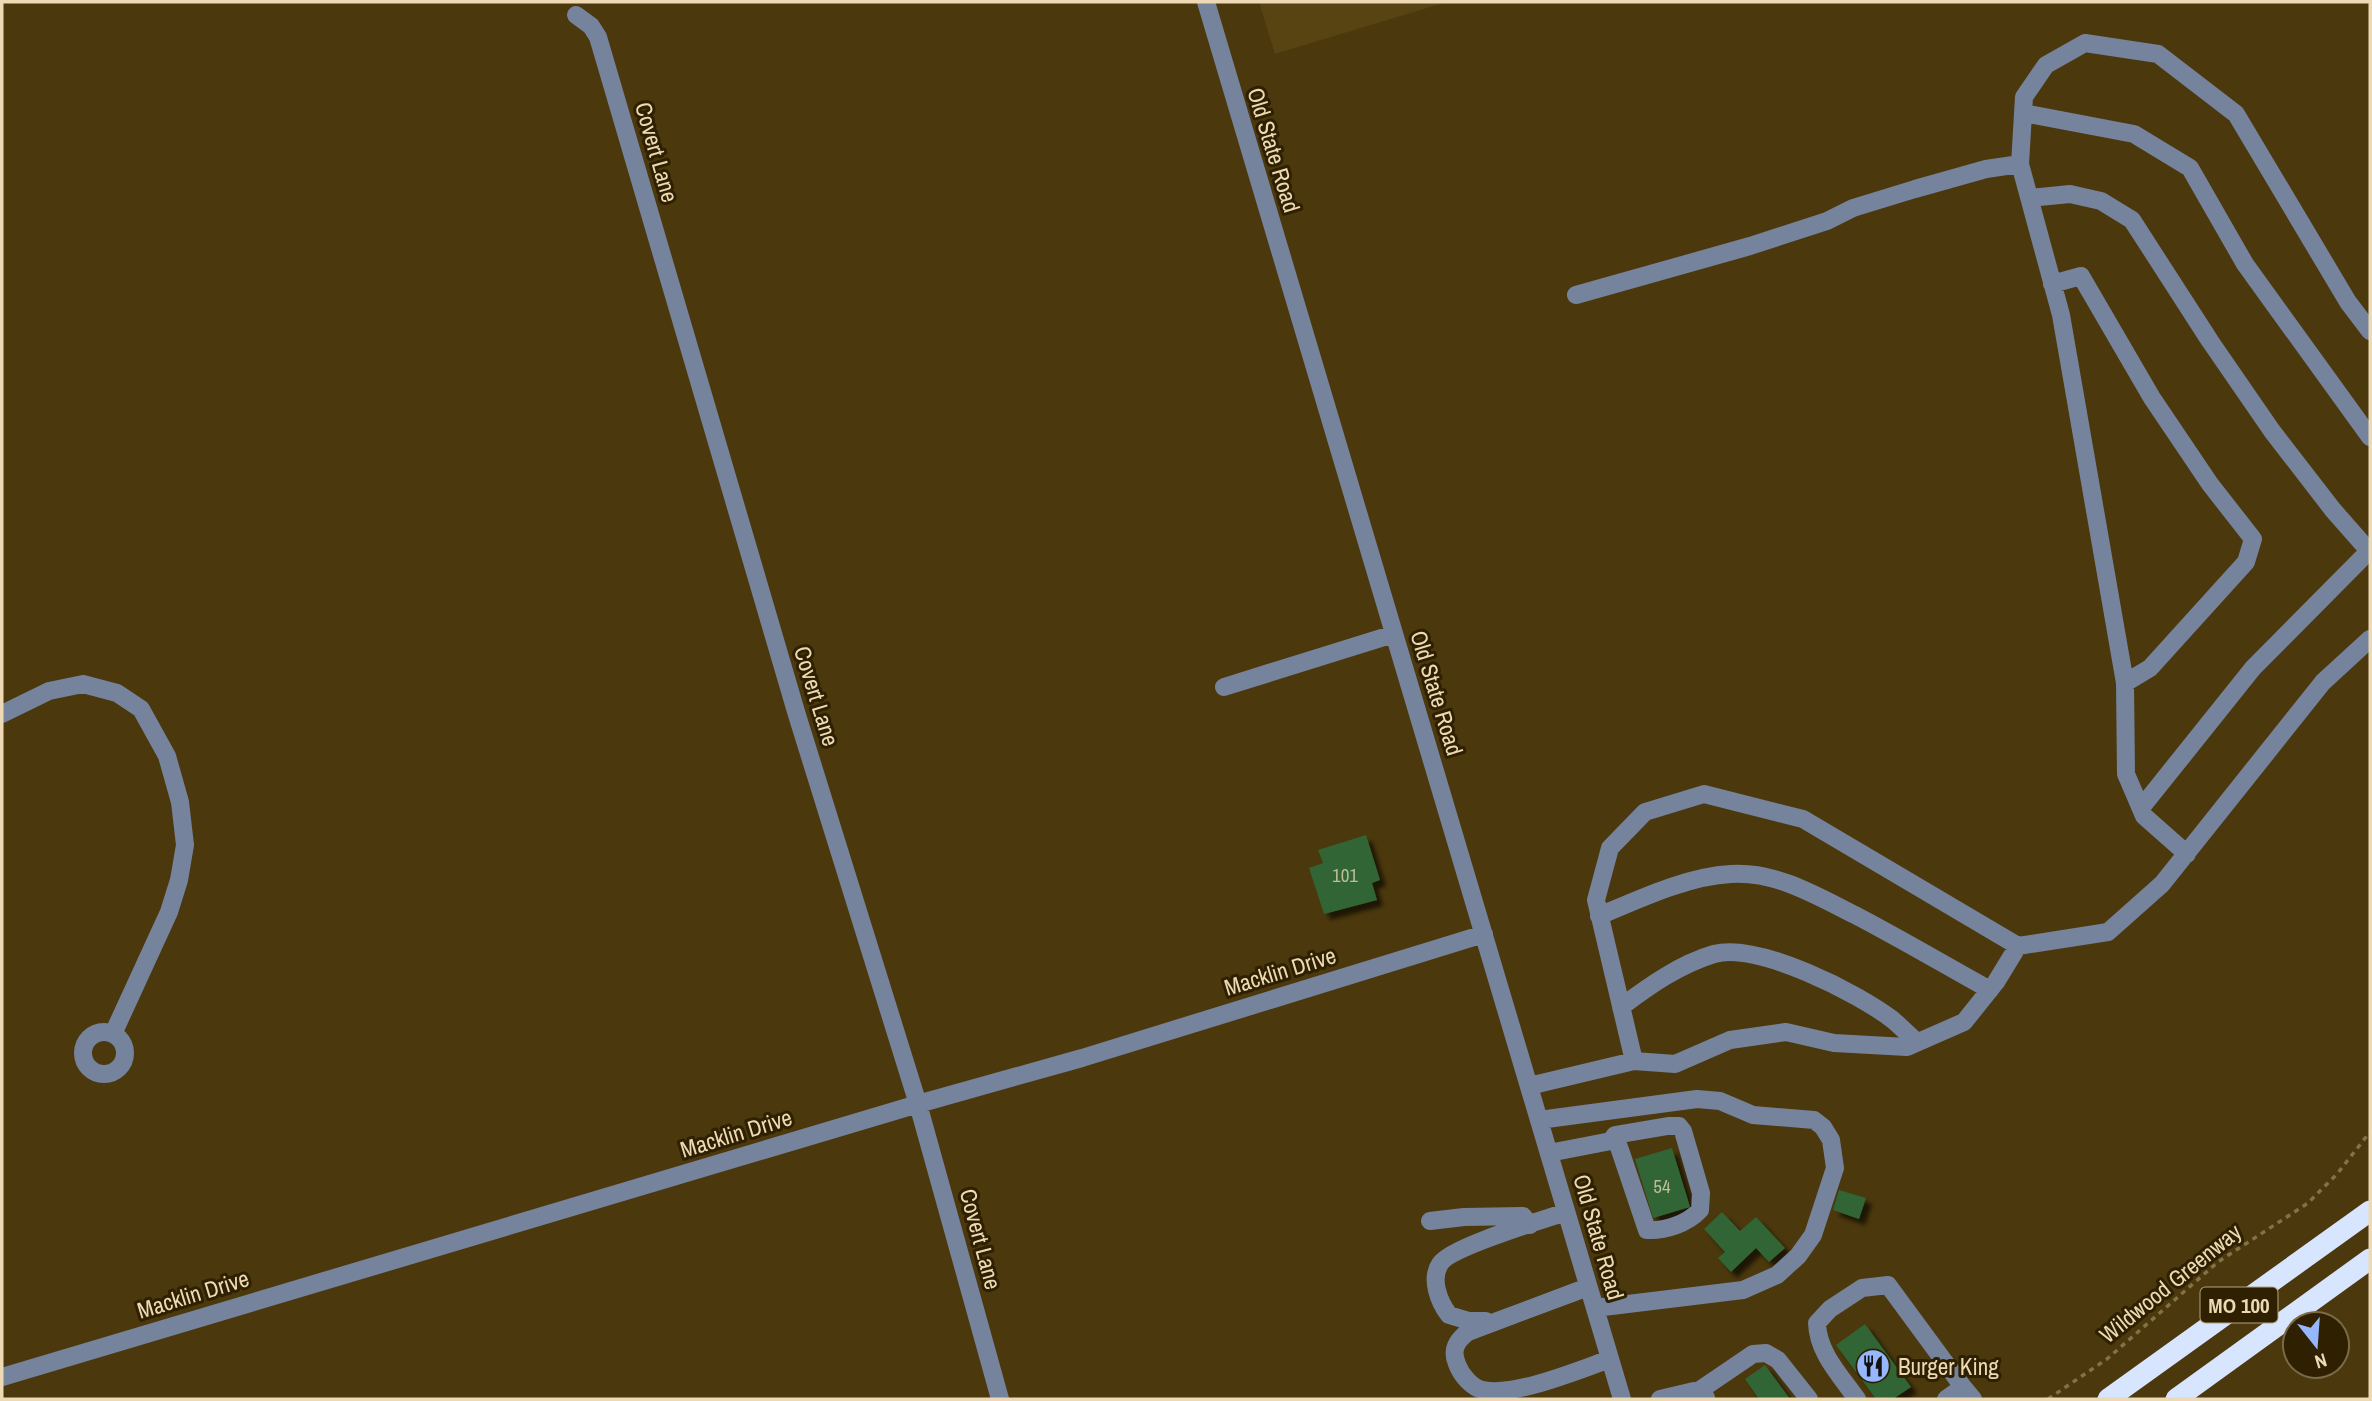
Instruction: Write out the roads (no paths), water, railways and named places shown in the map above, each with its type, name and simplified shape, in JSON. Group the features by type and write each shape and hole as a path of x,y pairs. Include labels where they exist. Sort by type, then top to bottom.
{"highway":[{"name":"MO 100","path":"2108,1399 2370,1211"},
{"name":"MO 100","path":"2176,1399 2370,1259"}],"street":[{"name":"Old State Road","path":"1206,2 1622,1399"},
{"name":"Covert Lane","path":"576,15 591,26 598,37 797,715 918,1104 1000,1399"},
{"path":"2187,854 2144,816 2126,774 2125,683 2061,315 2020,164 2024,97 2046,65 2085,43 2158,54 2236,114 2348,302 2370,331"},
{"path":"2023,113 2134,134 2190,168 2245,264 2370,437"},
{"path":"1576,295 1750,246 1914,189 1986,169 2020,164"},
{"path":"2029,198 2070,194 2101,201 2132,220 2272,431 2333,510 2370,551 2253,668 2141,808"},
{"path":"2052,284 2081,276 2152,398 2210,484 2253,539 2246,562 2150,668 2125,683"},
{"path":"1224,687 1394,634"},
{"path":"1633,1061 1596,900 1611,848 1645,812 1704,794 1803,819 2018,946 2108,932 2162,884 2323,682 2370,639"},
{"path":"2,714 50,691 83,684 117,693 141,709 167,756 180,802 185,845 179,880 169,912 113,1034"},
{"path":"1599,916 1684,883 1731,873 1774,879 1803,889 1877,926 1990,990"},
{"name":"Macklin Drive","path":"2,1377 918,1104 1082,1058 1484,934"},
{"path":"1529,1086 1633,1061 1675,1064 1730,1040 1786,1032 1834,1043 1907,1046 1964,1022 1990,990 2018,946"},
{"path":"1621,1007 1659,979 1716,954 1755,954 1824,980 1891,1019 1917,1042"},
{"path":"1539,1120 1697,1099 1720,1101 1753,1115 1814,1120 1830,1140 1835,1168 1813,1235 1798,1256 1777,1275 1743,1290 1595,1308"},
{"path":"1549,1153 1611,1140 1617,1143 1647,1230 1686,1222 1700,1210 1701,1193 1683,1131 1679,1126 1615,1135 1611,1140"},
{"path":"1496,1320 1469,1321 1449,1315 1438,1298 1436,1273 1440,1263 1450,1255 1566,1212"},
{"path":"1430,1221 1502,1215 1523,1216 1530,1225"},
{"path":"1857,1399 1822,1350 1817,1323 1830,1309 1862,1288 1888,1285 1968,1393 1946,1399"},
{"path":"1588,1287 1468,1332 1454,1347 1457,1365 1477,1388 1485,1391 1512,1389 1559,1377 1610,1359"},
{"path":"1660,1399 1682,1393 1702,1396 1753,1353 1766,1353 1778,1360 1809,1399"}],"place":[{"name":"Burger King","path":"1873,1366"}]}
